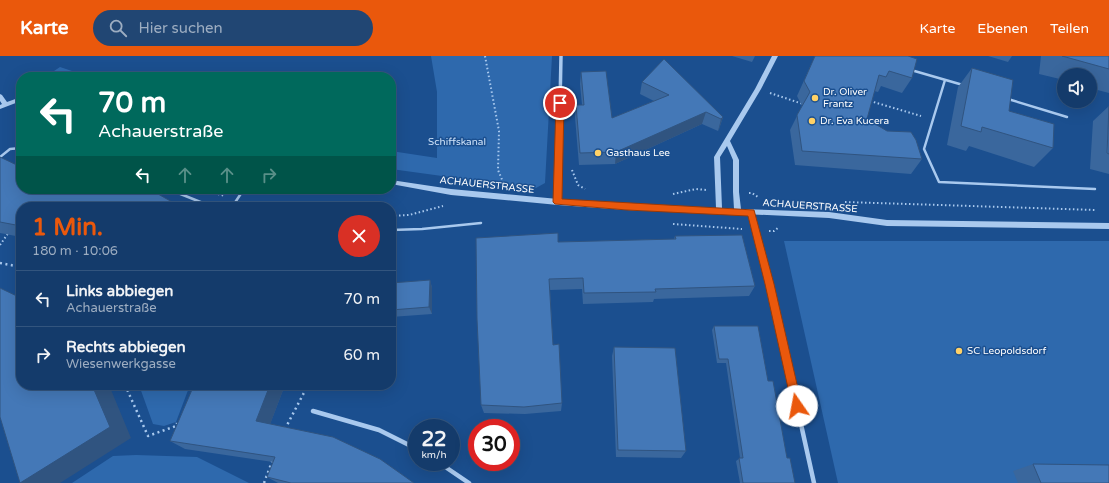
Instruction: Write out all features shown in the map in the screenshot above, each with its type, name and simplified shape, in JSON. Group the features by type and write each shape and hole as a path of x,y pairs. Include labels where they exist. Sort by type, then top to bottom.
{"street":[{"path":"558,202 561,56"},
{"path":"719,212 717,157 758,89 775,56"},
{"path":"0,96 2,105 16,101"},
{"path":"727,141 736,160 736,192 738,212"},
{"name":"ACHAUERSTRASSE","path":"396,183 451,192 558,202 719,212 829,215 887,223 1109,226"},
{"path":"751,213 770,284 814,483"},
{"path":"313,411 379,430 408,444"},
{"path":"451,471 469,483"}],"lane":[{"path":"909,69 968,87"},
{"path":"945,80 924,149 939,182 1094,189"},
{"path":"1006,98 1067,117"},
{"path":"0,157 10,150 16,149"},
{"path":"180,194 200,202"},
{"path":"396,230 422,229 482,223"}],"path":[{"path":"486,56 499,131 498,170 504,187"},
{"path":"758,89 808,106"},
{"path":"868,100 933,119"},
{"path":"559,165 571,165 578,185 592,192"},
{"path":"666,194 696,189 718,191"},
{"path":"840,201 1101,210"},
{"path":"0,245 12,227"},
{"path":"0,263 16,266"},
{"path":"127,390 148,436 176,426 180,419"},
{"path":"284,432 305,390"},
{"path":"264,483 275,453"}],"green space":[{"name":"Schiffskanal","path":"431,56 552,56 545,183 536,188 396,170 396,152 437,158 437,92"},
{"path":"60,67 75,72 52,72"},
{"name":"SC Leopoldsdorf","path":"784,241 1109,241 1109,483 838,483"},
{"path":"141,390 188,390 176,422 164,426 153,424"},
{"path":"136,455 197,457 249,483 72,483 113,456"}],"building":[{"path":"815,56 908,56 917,59 912,78 889,71 886,77 879,75 867,119 887,131 911,132 916,140 922,159 802,151 797,115 810,92 804,81"},
{"path":"1062,56 1109,56 1109,69"},
{"path":"664,59 723,117 721,119 706,112 616,152 580,153 576,105 584,105 581,72 606,71 612,118 669,95 642,82"},
{"path":"972,68 1013,80 1009,111 1054,124 1053,148 982,127 981,132 961,126"},
{"path":"1109,106 1109,154 1107,153"},
{"path":"0,157 16,165 16,194 158,194 172,202 16,202 16,225 0,222"},
{"path":"558,233 558,242 676,239 675,236 742,235 755,286 655,289 656,292 584,293 583,278 549,279 553,345 559,344 562,403 524,407 481,405 477,319 476,238"},
{"path":"430,280 429,307 396,310 396,283"},
{"path":"0,288 16,296 16,390 94,390 110,427 20,483 0,417"},
{"path":"714,326 758,326 768,381 773,381 787,458 790,458 795,483 743,483 739,458 743,458 728,359 719,359"},
{"path":"614,347 675,348 686,451 618,450"},
{"path":"192,390 268,390 256,421 333,437 380,459 414,483 291,483 267,477 275,457 170,441"},
{"path":"1033,464 1109,465 1109,483 1041,483"}],"place":[{"name":"Dr. Oliver Frantz","path":"815,98"},
{"name":"Dr. Eva Kucera","path":"812,121"},
{"name":"Gasthaus Lee","path":"598,153"},
{"name":"SC Leopoldsdorf","path":"959,351"}],"route":[{"path":"560,103 558,202 751,213 770,284 797,406"}]}
